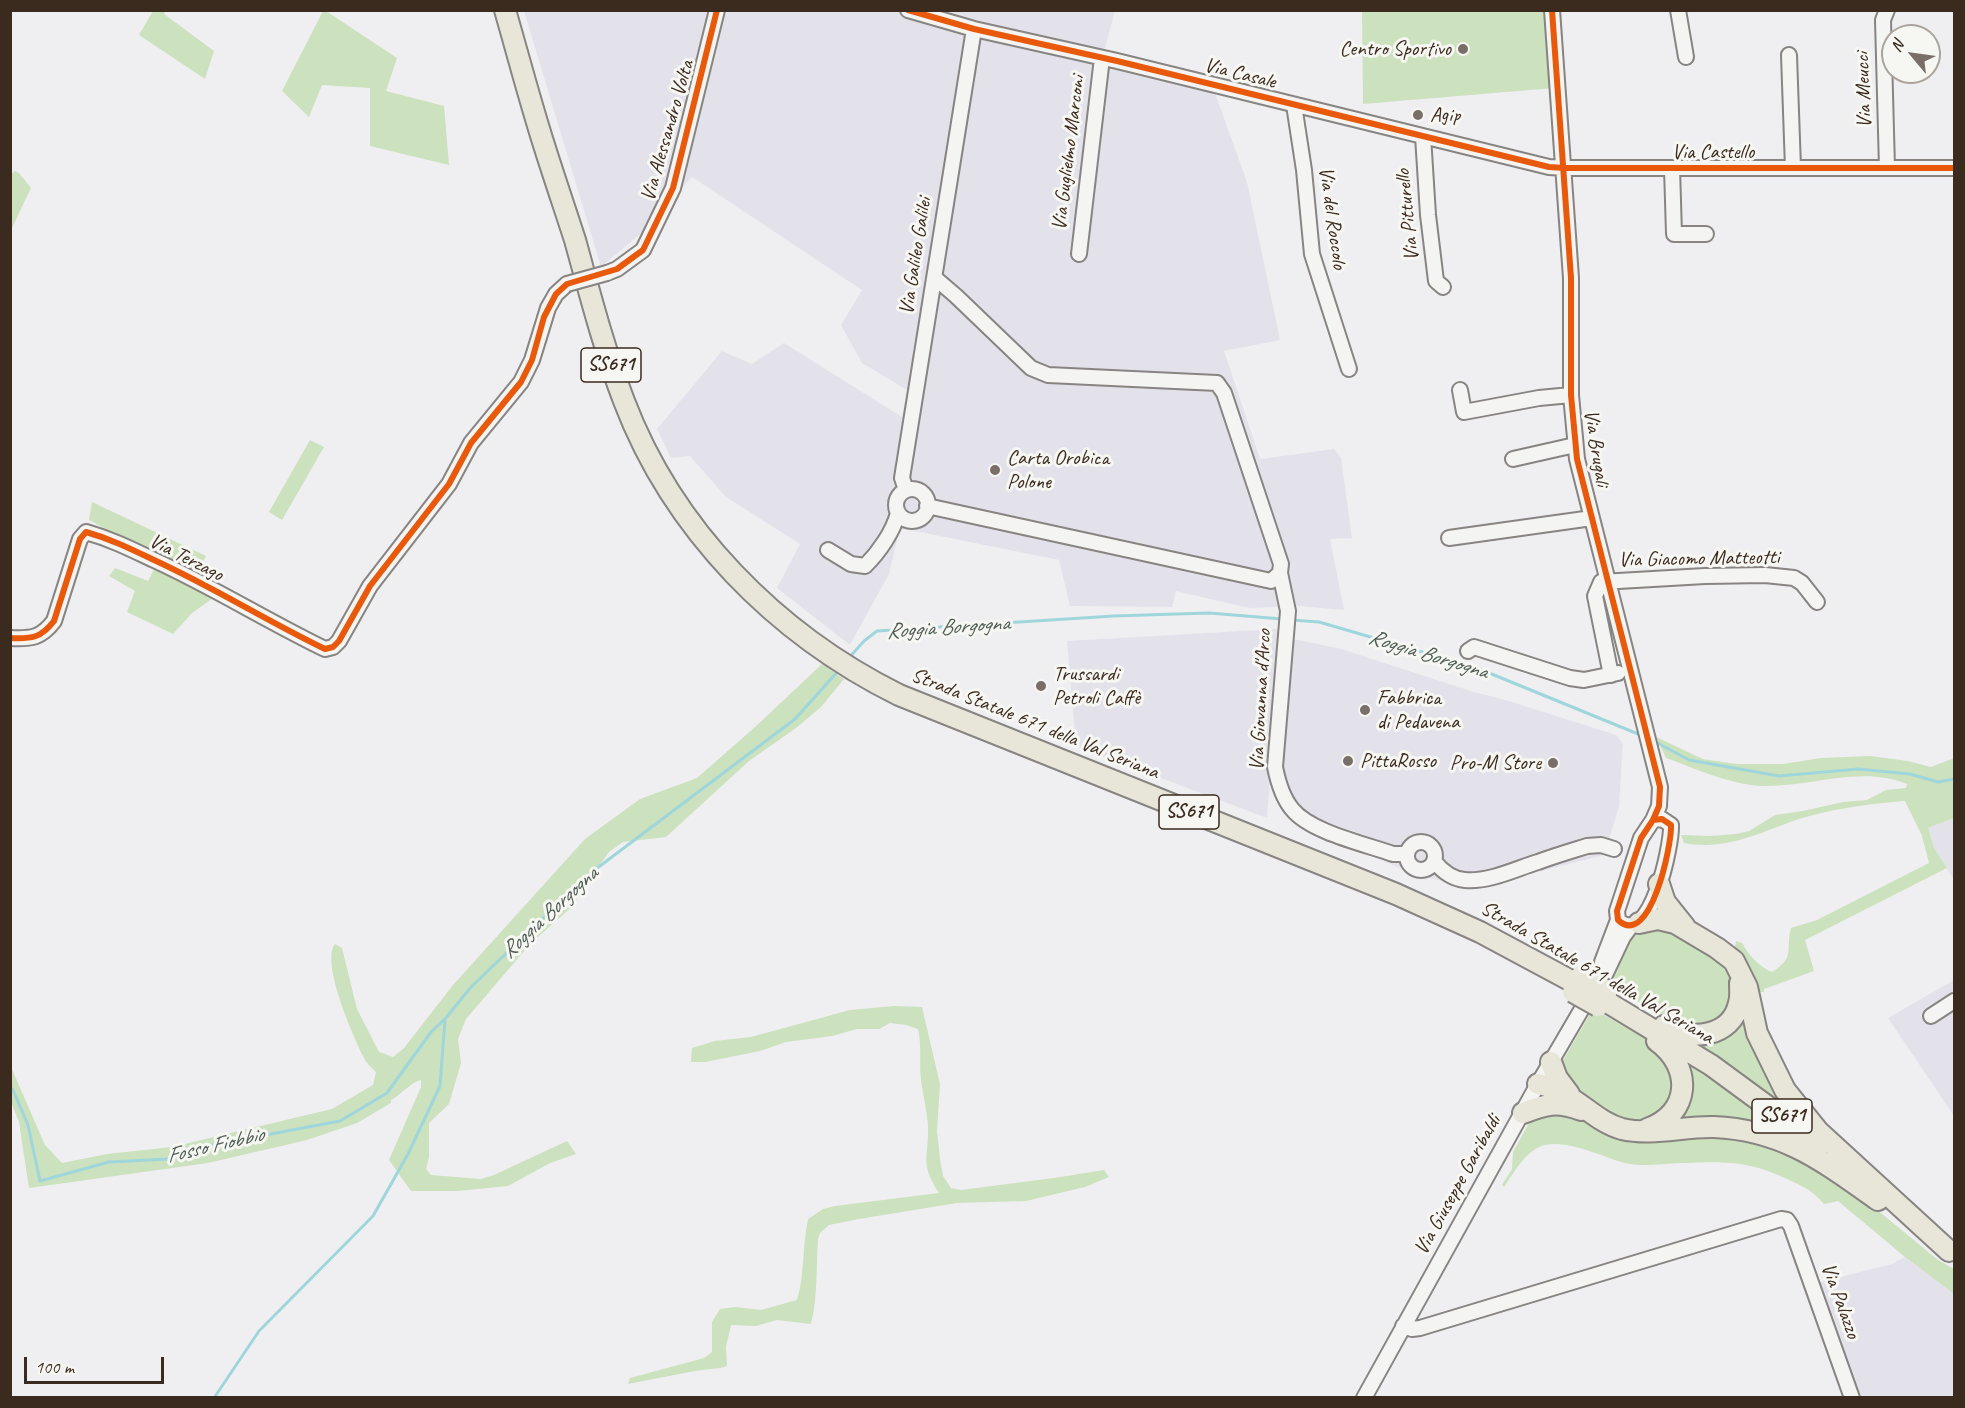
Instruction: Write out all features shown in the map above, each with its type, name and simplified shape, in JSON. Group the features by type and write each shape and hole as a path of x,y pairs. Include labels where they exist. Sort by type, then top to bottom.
{"highway":[{"name":"Strada Statale 671 della Val Seriana","path":"505,10 613,370 637,432 668,489 715,553 768,607 830,656 873,682 958,720 1386,890 1504,945 1590,992 1712,1065 1895,1205 1952,1253"},
{"path":"1659,884 1668,908 1689,930"},
{"path":"1635,925 1658,919 1675,923 1734,961 1747,987 1757,1033 1785,1090 1818,1131 1952,1253"},
{"path":"1590,992 1676,1033 1690,1036 1706,1035 1720,1029 1731,1019 1739,1005 1741,975"},
{"path":"1590,992 1658,1041 1673,1055 1681,1067 1683,1085 1679,1102 1669,1117 1658,1125 1642,1131"},
{"path":"1551,1062 1564,1100"},
{"path":"1538,1084 1553,1087 1564,1100 1621,1128 1642,1131 1713,1127 1743,1130 1794,1144 1830,1166 1952,1253"},
{"path":"1523,1113 1564,1100"}],"street":[{"name":"Via Alessandro Volta","path":"370,586 449,484 471,442 521,382 532,360 548,308 556,294 567,284 618,269 643,250 673,188 717,10"},
{"name":"Via Casale","path":"908,10 974,29 1549,167 1565,168"},
{"name":"Via Brugali","path":"1552,10 1571,278 1571,395 1575,445 1652,750"},
{"path":"1678,10 1686,57"},
{"name":"Via Meucci","path":"1887,10 1883,20 1887,168"},
{"name":"Via Galileo Galilei","path":"906,490 902,477 974,29"},
{"path":"1789,55 1793,168"},
{"name":"Via Guglielmo Marconi","path":"1078,254 1102,58"},
{"name":"Via del Roccolo","path":"1294,105 1304,170 1312,254 1349,369"},
{"name":"Via Pitturello","path":"1423,136 1429,226 1436,281 1443,287"},
{"name":"Via Castello","path":"1565,168 1954,168"},
{"name":"Via Castello","path":"1672,168 1674,234 1706,234"},
{"name":"Via Giovanna d'Arco","path":"935,278 1030,368 1048,375 1217,383 1222,387 1281,564 1280,573 1288,611 1275,767 1279,788 1292,810 1310,825 1393,854 1407,854"},
{"path":"1460,390 1464,412 1539,398 1571,395"},
{"path":"1513,459 1575,445"},
{"path":"828,550 851,564 865,566 877,555 896,520 897,500 906,490 912,489 921,491 925,496 927,510 922,517 915,520 906,519 898,513"},
{"path":"927,506 1271,581 1280,573"},
{"path":"1449,538 1592,518"},
{"name":"Via Terzago","path":"10,638 36,637 50,626 62,597 80,539 87,532 113,540 182,573 276,625 325,649 333,647 339,641 370,586"},
{"name":"Via Giacomo Matteotti","path":"1608,582 1765,575 1794,578 1802,583 1817,602"},
{"path":"1608,582 1601,582 1595,596 1611,675"},
{"path":"1468,651 1474,647 1570,678 1584,680 1631,670"},
{"name":"Via Giuseppe Garibaldi","path":"1364,1398 1590,992 1618,920 1617,911 1641,838 1659,806 1660,787 1652,750"},
{"name":"Via Giuseppe Garibaldi","path":"1590,992 1604,977 1623,937 1647,912 1659,884 1670,839 1671,825 1665,793 1660,787"},
{"path":"1653,820 1662,819 1671,825"},
{"name":"Via Giovanna d'Arco","path":"1434,861 1428,868 1419,870 1411,867 1407,858 1408,849 1416,843 1425,843 1434,852 1434,861 1441,870 1465,880 1478,880 1587,846 1602,845 1614,849 1632,846 1641,838"},
{"path":"1614,849 1631,870"},
{"path":"1618,920 1625,926 1635,925"},
{"path":"1931,1016 1954,1001"},
{"name":"Via Palazzo","path":"1403,1326 1412,1329 1420,1328 1781,1219 1787,1220 1852,1398"}],"shaded area":[{"path":"524,11 1115,11 1104,51 1210,79 1247,182 1280,340 1224,351 1260,459 1334,449 1341,458 1352,538 1330,539 1344,610 1300,606 1249,608 1176,591 1172,607 1070,606 1059,560 900,528 889,574 850,645 777,588 800,544 726,497 690,456 671,458 657,429 722,351 752,364 784,343 902,417 907,390 862,363 841,325 862,290 692,177 645,230 601,267"},
{"path":"1277,629 1277,639 1299,640 1341,649 1616,735 1623,744 1619,807 1604,855 1474,888 1420,876 1305,829 1284,812 1270,780 1267,818 1076,746 1067,641"},
{"path":"1954,818 1954,880 1934,848 1928,828"},
{"path":"1954,980 1954,1116 1888,1018"},
{"path":"1905,1257 1954,1294 1954,1397 1845,1397 1805,1286 1892,1264"}],"green space":[{"path":"153,11 166,11 164,14 214,51 205,79 139,35"},
{"path":"323,11 397,58 386,91 444,106 449,165 370,146 370,88 322,85 309,117 282,91"},
{"name":"Centro Sportivo","path":"1362,11 1561,11 1566,87 1363,104"},
{"path":"15,171 31,188 11,230 11,174"},
{"path":"310,440 324,447 282,520 269,512"},
{"path":"92,502 206,556 192,584 216,596 192,613 173,634 127,612 135,591 109,576 115,568 148,581 160,558 89,520"},
{"path":"822,664 844,679 821,707 796,728 749,761 666,837 623,842 609,852 579,894 574,905 531,943 466,1019 458,1039 461,1063 449,1104 429,1123 429,1157 426,1169 431,1175 481,1179 567,1141 576,1154 550,1163 508,1186 458,1191 411,1191 389,1160 421,1087 421,1080 391,1100 391,1103 357,1123 307,1140 208,1163 29,1188 19,1122 11,1102 11,1067 45,1145 62,1163 107,1154 172,1147 332,1109 373,1085 376,1072 365,1060 340,1000 332,967 332,953 335,944 342,948 357,1009 379,1052 393,1057 404,1048 453,985 585,839 640,799 697,778"},
{"path":"1656,737 1703,759 1736,764 1783,764 1821,758 1870,756 1908,761 1931,767 1954,758 1954,818 1928,828 1934,848 1947,868 1805,940 1814,971 1764,989 1764,992 1758,992 1747,964 1735,946 1736,941 1742,943 1759,964 1772,972 1787,958 1791,928 1817,920 1929,863 1922,836 1905,801 1864,805 1821,813 1728,843 1699,845 1684,843 1681,835 1736,834 1749,831 1775,815 1843,802 1867,800 1886,790 1906,788 1907,784 1872,776 1764,786 1739,783 1666,758"},
{"path":"1660,922 1717,954 1736,978 1731,1006 1721,1022 1690,1028 1659,1014 1605,982 1637,929"},
{"path":"894,1006 922,1007 940,1084 937,1131 940,1159 943,1176 951,1188 961,1190 1104,1170 1109,1177 1085,1187 1026,1201 957,1203 829,1225 820,1233 818,1239 816,1292 811,1324 777,1320 756,1326 731,1325 726,1347 727,1366 628,1384 630,1378 704,1358 712,1352 712,1322 720,1309 735,1307 761,1310 797,1300 808,1219 823,1209 939,1193 929,1174 926,1160 928,1126 921,1080 918,1029 890,1023 879,1029 857,1029 832,1036 786,1042 760,1051 705,1062 691,1062 692,1048 715,1041 751,1037 850,1010"},
{"path":"1743,1007 1805,1124 1692,1044"},
{"path":"1593,1009 1655,1044 1677,1075 1668,1109 1636,1125 1613,1117 1594,1106 1560,1074 1562,1062"},
{"path":"1682,1056 1804,1142 1672,1122"},
{"path":"1546,1109 1764,1142 1842,1181 1938,1260 1954,1269 1954,1294 1838,1201 1824,1204 1816,1195 1803,1187 1774,1173 1749,1166 1713,1162 1637,1165 1620,1162 1577,1147 1555,1144 1545,1145 1532,1151 1504,1187 1502,1185 1512,1169 1513,1152 1529,1123 1538,1113"}],"waterway":[{"name":"Roggia Borgogna","path":"848,659 864,641 877,631 1114,616 1209,613 1282,619"},
{"name":"Roggia Borgogna","path":"1292,620 1319,622 1477,668 1643,736"},
{"name":"Roggia Borgogna","path":"214,1398 259,1331 373,1216 408,1154 440,1086 445,1019 471,987 588,875 795,719 840,669"},
{"name":"Roggia Borgogna","path":"1652,740 1689,760 1779,776 1858,769 1910,774 1938,782 1954,779"},
{"name":"Fosso Fiobbio","path":"10,1087 28,1125 40,1181 109,1162 168,1159 212,1145 340,1121 387,1093 431,1032 445,1019"}],"cycle path":[{"path":"10,638 35,636 45,631 54,621 80,539 86,532 176,570 325,649 333,647 339,641 370,586 449,484 471,443 521,382 532,360 544,317 556,294 567,284 617,269 643,250 673,188 717,10"},
{"path":"908,10 974,29 1117,61 1549,167 1954,168"},
{"path":"1552,10 1571,278 1571,395 1577,459 1660,787 1659,806 1641,838 1617,911 1618,920 1630,925 1640,921 1649,908 1657,891 1668,852 1671,825 1662,819 1653,820"}],"place":[{"name":"Centro Sportivo","path":"1463,49"},
{"name":"Agip","path":"1418,115"},
{"name":"Carta Orobica Polone","path":"995,470"},
{"name":"Trussardi Petroli Caffè","path":"1041,686"},
{"name":"Fabbrica di Pedavena","path":"1365,710"},
{"name":"PittaRosso","path":"1348,761"},
{"name":"Pro-M Store","path":"1553,763"}]}
